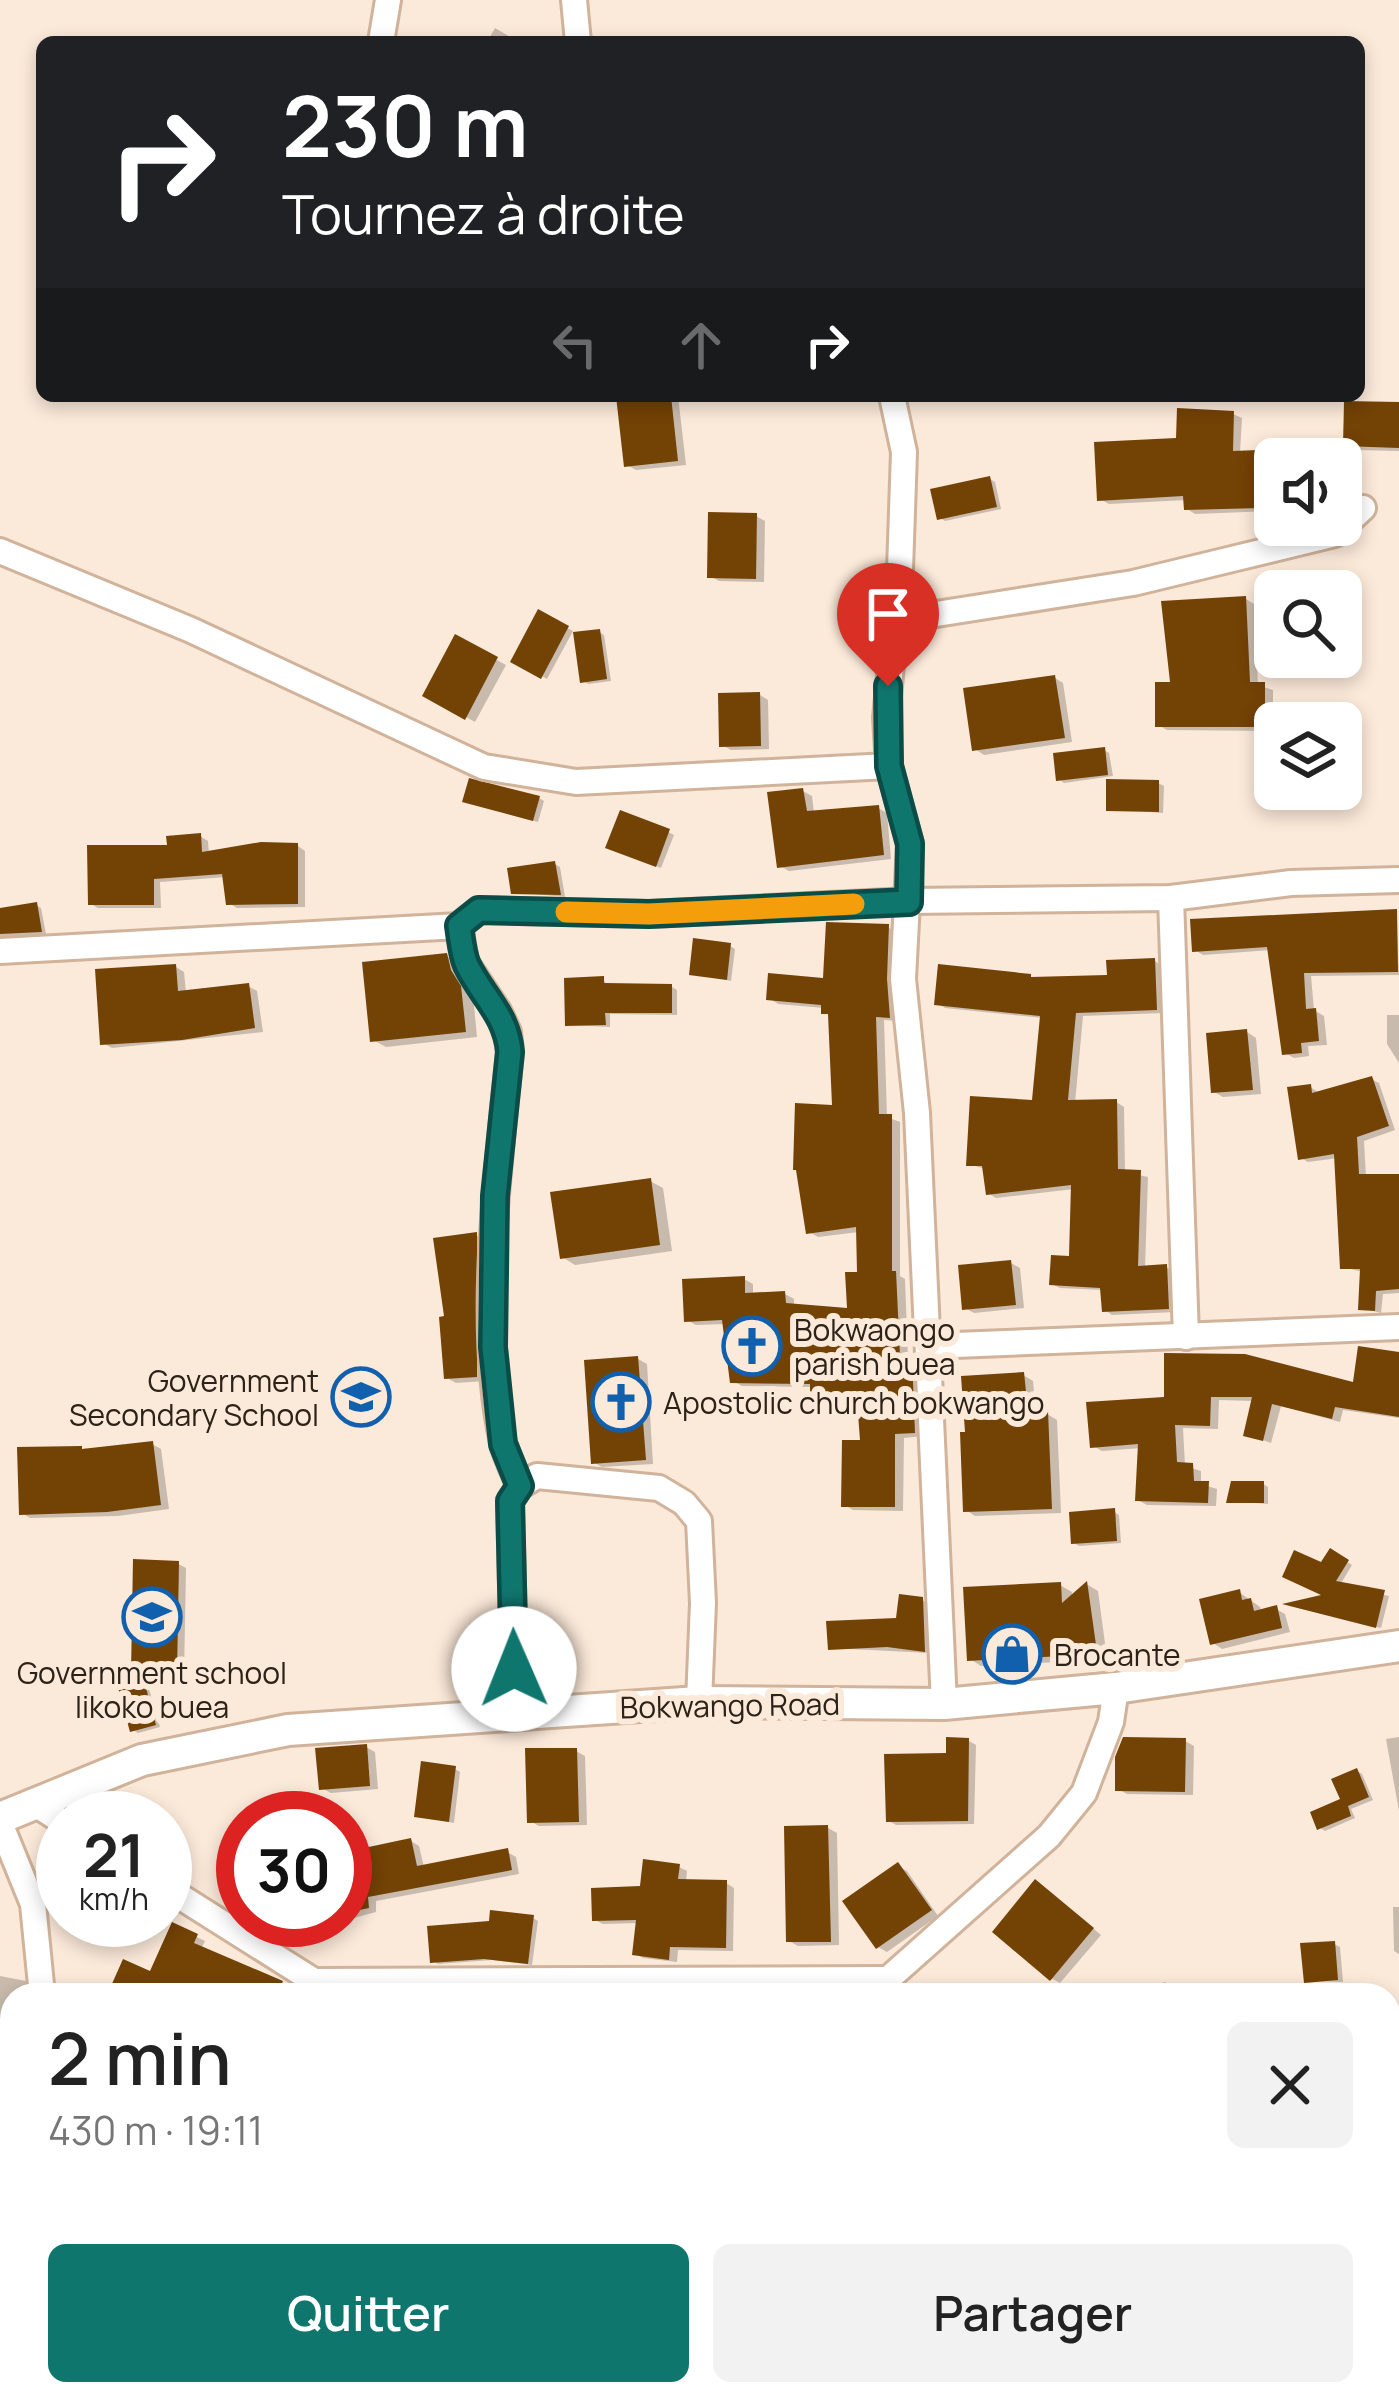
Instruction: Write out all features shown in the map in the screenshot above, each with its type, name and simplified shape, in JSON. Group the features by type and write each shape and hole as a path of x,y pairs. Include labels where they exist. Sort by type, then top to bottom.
{"street":[{"path":"381,36 388,0"},
{"path":"574,0 577,36"},
{"path":"893,402 904,452 900,570 886,718 889,766 910,844 903,979 917,1113 944,1704"},
{"path":"892,622 1133,583 1313,540 1335,534 1363,508"},
{"path":"0,550 292,675 484,767 576,782 889,766"},
{"path":"0,951 459,926 479,910 649,914 909,902 1171,898 1291,883 1399,880"},
{"path":"1171,898 1186,1337"},
{"path":"459,926 465,962 508,1032 495,1196 493,1347 503,1444 520,1486"},
{"path":"930,1346 1399,1327"},
{"path":"515,1712 510,1501 520,1486 537,1476 659,1488 684,1503 699,1521 703,1603 699,1702"},
{"name":"Bokwango Road","path":"0,1821 32,1802 142,1760 287,1730 699,1702 944,1704 1116,1688 1399,1646"},
{"path":"884,1983 1049,1836 1084,1793 1111,1723 1116,1688"},
{"path":"32,1802 36,1805"},
{"path":"0,1821 33,1904 41,1983"},
{"path":"192,1904 317,1983"},
{"path":"638,1983 889,1979"}],"building":[{"path":"617,402 672,402 678,461 624,467"},
{"path":"1344,402 1399,402 1399,448 1362,447 1362,438 1343,438"},
{"path":"1177,408 1234,411 1233,451 1254,450 1254,508 1184,510 1183,496 1097,501 1094,442 1176,438"},
{"path":"990,476 997,507 937,520 930,489"},
{"path":"708,512 757,513 756,579 707,578"},
{"path":"1246,596 1250,682 1265,682 1265,702 1254,702 1254,727 1155,727 1155,682 1170,682 1161,601"},
{"path":"538,609 569,626 541,679 510,662"},
{"path":"600,629 607,679 580,683 573,632"},
{"path":"455,634 498,657 465,720 422,696"},
{"path":"1055,675 1065,738 972,751 963,688"},
{"path":"760,692 761,746 719,747 718,693"},
{"path":"1105,747 1108,775 1056,781 1053,753"},
{"path":"469,778 540,796 533,821 462,802"},
{"path":"1106,779 1159,780 1159,812 1106,811"},
{"path":"803,788 807,811 879,805 884,855 777,868 767,792"},
{"path":"620,810 670,829 656,867 605,848"},
{"path":"201,833 202,852 261,842 298,843 298,904 226,905 222,874 154,879 154,905 88,905 87,845 167,845 166,836"},
{"path":"555,861 561,895 511,894 507,868"},
{"path":"37,902 42,932 0,934 0,908"},
{"path":"1397,909 1398,972 1304,973 1306,1009 1316,1008 1319,1041 1301,1043 1302,1053 1282,1055 1267,947 1192,952 1190,919"},
{"path":"826,922 889,924 890,1018 876,1017 879,1114 892,1114 892,1271 896,1271 900,1357 912,1356 915,1433 895,1434 895,1507 841,1507 842,1440 860,1440 857,1401 810,1400 810,1384 730,1383 722,1320 684,1322 682,1279 745,1276 745,1293 785,1291 786,1303 847,1308 845,1272 857,1272 856,1227 806,1234 793,1170 795,1103 832,1105 828,1014 821,1014 821,1005 766,1000 768,973 823,978"},
{"path":"693,938 731,943 727,980 689,975"},
{"path":"447,953 461,986 466,1032 370,1042 362,962"},
{"path":"1155,958 1157,1010 1076,1013 1068,1100 1117,1099 1118,1169 1141,1170 1138,1266 1167,1264 1169,1309 1102,1312 1100,1288 1049,1285 1051,1255 1069,1256 1071,1185 986,1195 982,1166 966,1166 970,1096 1032,1100 1040,1016 934,1005 938,964 1031,977 1107,975 1106,960"},
{"path":"176,964 178,991 249,983 255,1028 182,1040 100,1045 95,969"},
{"path":"604,976 604,983 672,984 672,1013 605,1013 606,1025 565,1026 564,978"},
{"path":"1247,1029 1253,1090 1211,1093 1206,1033"},
{"path":"1372,1076 1389,1126 1357,1137 1359,1174 1399,1174 1399,1289 1376,1291 1375,1311 1358,1310 1360,1269 1340,1269 1334,1154 1298,1160 1287,1087 1311,1084 1312,1093"},
{"path":"651,1178 660,1245 560,1259 550,1192"},
{"path":"477,1232 477,1377 444,1379 439,1317 444,1316 433,1238"},
{"path":"1011,1260 1016,1305 962,1310 958,1265"},
{"path":"1358,1346 1399,1352 1399,1417 1335,1407 1332,1419 1272,1404 1263,1441 1243,1436 1252,1397 1211,1397 1210,1426 1175,1425 1177,1462 1193,1463 1194,1481 1209,1481 1208,1503 1135,1501 1138,1444 1090,1448 1086,1402 1164,1397 1164,1353 1245,1354 1353,1382"},
{"path":"638,1356 646,1460 591,1464 584,1360"},
{"path":"1024,1372 1028,1412 1048,1411 1052,1509 963,1512 961,1376"},
{"path":"153,1441 161,1505 19,1515 17,1447 82,1449"},
{"path":"1231,1481 1264,1481 1264,1503 1226,1503"},
{"path":"1115,1508 1117,1541 1071,1544 1069,1512"},
{"path":"1330,1548 1349,1560 1336,1581 1385,1590 1376,1628 1282,1604 1321,1595 1282,1577 1294,1550 1321,1562"},
{"path":"133,1559 179,1561 177,1673 131,1672"},
{"path":"1087,1581 1096,1645 1062,1656 967,1661 963,1587 1061,1582 1062,1603"},
{"path":"1240,1589 1242,1600 1251,1598 1254,1611 1277,1605 1282,1628 1210,1645 1199,1599"},
{"path":"899,1594 923,1597 925,1652 887,1647 828,1650 826,1621 896,1618"},
{"path":"142,1673 156,1725 130,1732 116,1680"},
{"path":"946,1737 969,1738 968,1821 886,1822 884,1754 946,1753"},
{"path":"1123,1737 1186,1738 1185,1792 1115,1791 1115,1757"},
{"path":"367,1744 370,1786 319,1790 315,1748"},
{"path":"525,1748 577,1748 579,1822 527,1823"},
{"path":"421,1761 456,1766 449,1822 414,1817"},
{"path":"1357,1768 1369,1797 1348,1806 1351,1816 1317,1830 1310,1812 1340,1799 1331,1779"},
{"path":"828,1825 831,1942 786,1942 784,1826"},
{"path":"411,1838 417,1866 508,1848 512,1870 372,1896 372,1846"},
{"path":"643,1859 680,1864 678,1879 727,1880 726,1948 670,1947 669,1960 632,1955 636,1920 592,1921 591,1888 640,1886"},
{"path":"898,1862 932,1910 876,1949 842,1901"},
{"path":"1035,1879 1094,1928 1050,1981 992,1932"},
{"path":"490,1910 534,1915 528,1964 484,1959 430,1963 427,1926 489,1921"},
{"path":"192,1931 198,1934 194,1943 283,1981 112,1983 123,1959 150,1971 161,1947 192,1947"},
{"path":"1335,1941 1338,1980 1304,1983 1300,1943"}],"slow traffic":[{"path":"566,912 649,914 854,904"}],"place":[{"name":"Bokwaongo parish buea","path":"752,1346"},
{"name":"Government Secondary School","path":"361,1397"},
{"name":"Apostolic church bokwango","path":"621,1402"},
{"name":"Government school likoko buea","path":"152,1617"},
{"name":"Brocante","path":"1012,1654"}],"route":[{"path":"514,1669 510,1501 520,1486 503,1444 493,1347 495,1196 510,1052 508,1032 498,1011 465,962 459,926 479,910 649,914 909,902 910,844 889,766 888,686"}]}
